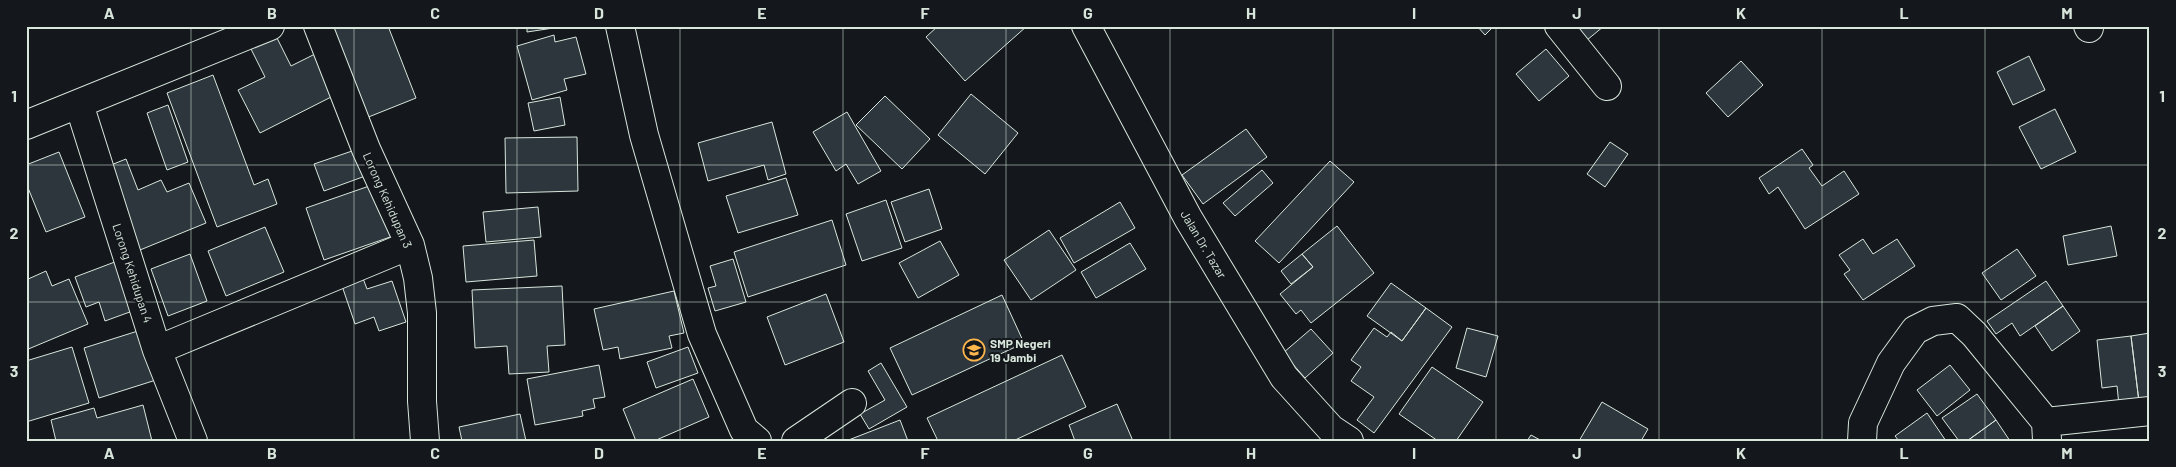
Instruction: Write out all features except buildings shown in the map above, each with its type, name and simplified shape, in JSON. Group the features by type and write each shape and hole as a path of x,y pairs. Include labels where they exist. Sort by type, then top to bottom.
{"street":[{"path":"26,125 270,26"},
{"name":"Lorong Kehidupan 3","path":"318,26 366,149 410,245 418,278 422,313 422,401 425,441"},
{"path":"620,26 644,135 702,334 750,436"},
{"name":"Jalan Dr. Tazar","path":"1086,26 1188,218 1279,369 1335,437"},
{"path":"1559,26 1607,86"},
{"name":"Lorong Kehidupan 4","path":"79,104 157,350 193,441"},
{"path":"157,350 410,245"},
{"path":"1862,441 1863,423 1891,363 1914,330 1934,321 1957,318 1974,334 2046,431 2150,411"},
{"path":"796,441 852,403"}],"place":[{"name":"SMP Negeri 19 Jambi","path":"974,350"}]}
